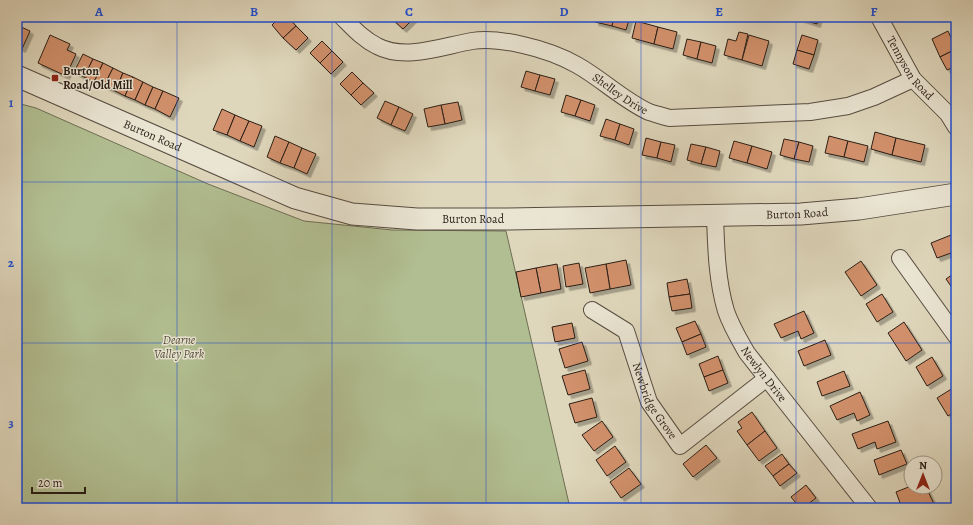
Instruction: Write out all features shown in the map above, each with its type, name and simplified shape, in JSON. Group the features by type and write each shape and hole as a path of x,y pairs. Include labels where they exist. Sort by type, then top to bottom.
{"street":[{"name":"Shelley Drive","path":"342,17 362,37 378,47 394,52 416,52 473,41 497,40 525,45 551,53 577,65 649,112 669,118 810,112 848,106 913,79"},
{"name":"Tennyson Road","path":"879,17 913,79 953,119"},
{"name":"Burton Road","path":"17,76 295,198 352,214 417,219 802,214 860,209 956,194"},
{"name":"Newlyn Drive","path":"715,216 717,261 720,286 726,311 734,330 747,353 768,378 862,505"},
{"path":"900,258 956,336"},
{"name":"Newbridge Grove","path":"592,310 626,330 649,402 680,446 768,378"}],"green space":[{"name":"Dearne Valley Park","path":"17,103 36,108 208,184 304,221 392,230 506,231 570,508 17,508"}],"building":[{"path":"280,17 288,17 296,26 283,38 272,25"},
{"path":"394,17 415,17 403,29 392,19"},
{"path":"596,17 614,17 612,26 595,22"},
{"path":"614,17 630,17 626,30 612,26"},
{"path":"801,17 819,17 817,24 801,19"},
{"path":"636,21 658,27 654,44 632,38"},
{"path":"19,26 30,31 22,49 17,47 17,31"},
{"path":"296,26 308,38 296,50 283,38"},
{"path":"658,27 677,32 673,49 654,44"},
{"path":"948,31 956,49 940,57 932,39"},
{"path":"739,32 748,34 742,60 724,55 728,39 736,41"},
{"path":"50,35 70,44 67,50 76,54 66,76 38,63"},
{"path":"749,35 769,41 762,66 742,60"},
{"path":"802,35 818,40 814,55 797,50"},
{"path":"687,39 701,42 697,59 683,55"},
{"path":"322,41 332,51 320,63 310,53"},
{"path":"701,42 716,46 712,63 697,59"},
{"path":"956,49 956,66 947,70 940,57"},
{"path":"797,50 814,55 809,69 793,64"},
{"path":"332,51 343,62 331,74 320,63"},
{"path":"83,54 93,59 84,77 74,72"},
{"path":"93,59 103,63 94,82 84,77"},
{"path":"103,63 113,68 104,86 94,82"},
{"path":"113,68 123,73 115,91 104,86"},
{"path":"526,71 540,75 535,91 521,87"},
{"path":"352,72 363,83 351,95 340,84"},
{"path":"123,73 133,77 125,96 115,91"},
{"path":"540,75 555,79 550,95 535,91"},
{"path":"133,77 143,82 135,100 125,96"},
{"path":"143,82 153,87 145,105 135,100"},
{"path":"363,83 374,93 361,105 351,95"},
{"path":"153,87 163,91 155,109 145,105"},
{"path":"163,91 179,98 170,117 155,109"},
{"path":"566,95 581,100 575,116 561,112"},
{"path":"581,100 595,105 590,121 575,116"},
{"path":"385,101 399,107 391,125 377,118"},
{"path":"458,102 462,120 445,124 441,105"},
{"path":"441,105 445,124 428,127 424,109"},
{"path":"399,107 413,114 405,131 391,125"},
{"path":"222,109 235,115 227,135 213,130"},
{"path":"235,115 249,121 240,141 227,135"},
{"path":"606,119 620,124 615,140 600,136"},
{"path":"249,121 262,126 254,147 240,141"},
{"path":"620,124 634,129 629,145 615,140"},
{"path":"875,132 896,138 892,155 871,149"},
{"path":"275,136 289,142 280,163 267,157"},
{"path":"829,136 848,141 844,157 825,153"},
{"path":"646,138 661,142 657,158 642,155"},
{"path":"896,138 925,145 921,162 892,155"},
{"path":"784,139 799,142 794,159 780,155"},
{"path":"734,141 752,146 747,163 729,158"},
{"path":"848,141 868,146 864,162 844,157"},
{"path":"289,142 302,148 294,168 280,163"},
{"path":"661,142 675,145 671,162 657,158"},
{"path":"799,142 813,146 809,162 794,159"},
{"path":"691,144 706,147 701,164 687,160"},
{"path":"752,146 772,152 767,169 747,163"},
{"path":"706,147 720,151 716,167 701,164"},
{"path":"302,148 316,154 307,174 294,168"},
{"path":"956,233 956,258 954,252 937,258 931,243"},
{"path":"626,260 631,285 610,289 606,264"},
{"path":"861,261 877,285 861,296 845,272"},
{"path":"579,263 583,284 566,287 563,266"},
{"path":"557,264 561,289 541,293 536,268"},
{"path":"606,264 610,289 590,293 585,268"},
{"path":"536,268 541,293 521,297 516,272"},
{"path":"956,272 956,291 955,292 946,279"},
{"path":"687,279 690,294 669,297 667,283"},
{"path":"690,294 692,308 672,311 669,297"},
{"path":"882,294 893,312 877,322 866,304"},
{"path":"804,311 814,333 801,339 798,331 781,338 774,324"},
{"path":"695,321 701,334 682,342 676,328"},
{"path":"904,322 922,350 906,361 888,333"},
{"path":"572,323 575,338 555,342 552,327"},
{"path":"701,334 706,347 687,355 682,342"},
{"path":"825,340 831,355 804,366 798,351"},
{"path":"582,342 588,361 565,368 559,349"},
{"path":"718,356 723,370 704,377 699,364"},
{"path":"932,357 943,376 927,386 916,367"},
{"path":"585,370 590,389 568,395 562,376"},
{"path":"723,370 728,383 709,391 704,377"},
{"path":"844,371 850,386 822,396 817,382"},
{"path":"953,388 956,392 956,411 948,416 937,398"},
{"path":"860,392 870,415 857,421 854,413 837,420 830,406"},
{"path":"592,398 597,417 575,423 569,404"},
{"path":"752,412 765,431 747,445 737,431 742,428 738,422"},
{"path":"602,421 613,437 594,451 582,435"},
{"path":"888,421 896,442 877,449 875,442 858,449 852,434"},
{"path":"765,431 777,448 759,461 747,445"},
{"path":"706,445 717,458 693,477 683,464"},
{"path":"615,446 626,462 607,476 596,460"},
{"path":"901,450 903,455 903,466 879,475 874,460"},
{"path":"782,454 789,464 773,476 765,466"},
{"path":"789,464 797,473 780,486 773,476"},
{"path":"629,468 641,484 621,498 610,482"},
{"path":"806,485 816,498 803,508 800,508 791,497"},
{"path":"903,489 903,495 930,495 934,504 925,508 902,508 896,492"}],"place":[{"name":"Burton Road/Old Mill","path":"55,78"}]}
